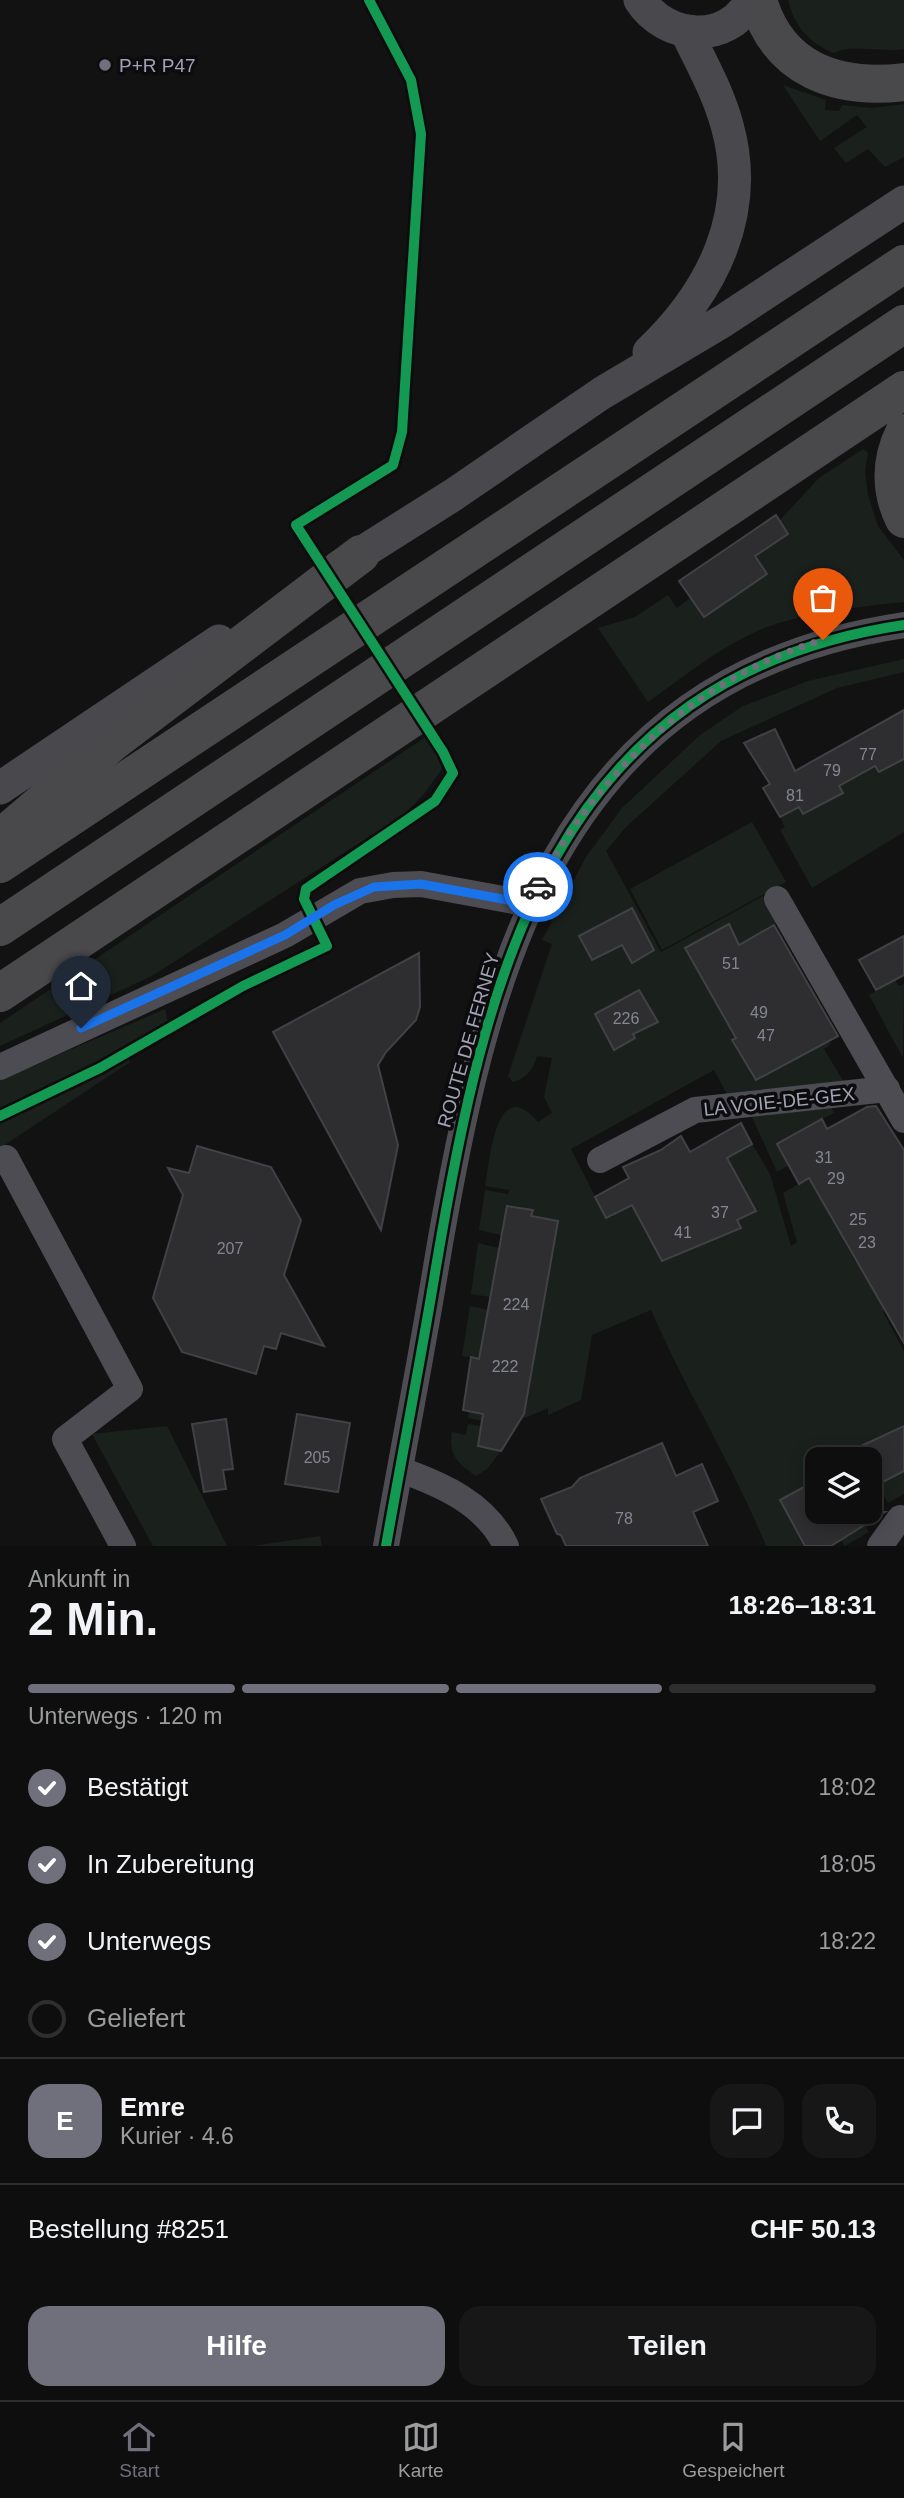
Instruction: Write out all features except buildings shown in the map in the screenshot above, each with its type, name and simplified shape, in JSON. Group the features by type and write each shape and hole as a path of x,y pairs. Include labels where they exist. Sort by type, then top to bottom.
{"highway":[{"path":"758,0 768,29 776,41 805,66 851,82 904,82"},
{"path":"0,864 904,264"},
{"path":"0,927 904,324"},
{"path":"0,993 904,390"},
{"path":"904,433 897,447 893,472 895,496 904,519"},
{"path":"0,839 114,741 361,554"}],"main road":[{"path":"640,0 659,20 686,31 712,32 731,24 746,11 751,0"},
{"path":"603,393 658,343 688,310 719,258 731,219 736,182 731,143 719,102 686,31"},
{"path":"0,788 268,607 361,554 603,393 723,321 902,203"}],"street":[{"name":"ROUTE DE FERNEY","path":"386,1546 465,1106 491,1008 530,904 548,868 584,812 646,743 694,704 738,676 805,646 904,625"},
{"path":"0,1067 285,935 360,891 393,885 421,884 530,904"},
{"name":"LA VOIE-DE-GEX","path":"777,899 904,1120"},
{"name":"LA VOIE-DE-GEX","path":"600,1160 695,1110 887,1089"},
{"path":"0,1162 6,1158 131,1389 65,1439 123,1546"},
{"path":"401,1470 452,1492 479,1509 499,1531 506,1546"},
{"path":"880,1546 900,1518 904,1520"}],"shaded area":[{"path":"788,0 904,0 904,49 858,48 834,53 810,39 794,18"},
{"path":"783,85 826,100 825,110 839,111 842,105 872,108 904,104 904,157 885,167 868,149 846,163 834,148 867,127 857,115 820,141"},
{"path":"863,449 868,453 865,471 868,495 878,526 904,560 904,602 827,612 764,628 712,656 648,702 598,628 635,617 668,595 677,608 690,598 704,617 755,556 787,534 779,521 819,478"},
{"path":"904,659 904,672 837,688 721,741 625,828 606,851 661,952 763,896 778,922 757,934 771,959 760,998 725,1018 736,1038 732,1041 743,1061 792,1033 825,1033 831,1044 824,1049 845,1084 729,1098 714,1070 571,1149 606,1218 712,1161 702,1144 719,1135 731,1155 752,1144 770,1174 791,1246 797,1242 783,1193 812,1176 855,1261 865,1256 885,1309 883,1312 904,1351 904,1494 888,1503 882,1493 882,1447 805,1447 805,1524 869,1524 866,1526 869,1532 845,1546 836,1533 830,1546 766,1546 651,1310 592,1335 581,1400 548,1415 548,1408 509,1422 468,1418 471,1401 526,1404 558,1222 531,1216 532,1210 507,1206 501,1235 479,1230 485,1190 508,1194 509,1190 485,1186 493,1141 504,1113 513,1107 524,1109 538,1122 552,1113 544,1097 552,1058 537,1056 529,1072 518,1081 513,1082 508,1076 552,944 542,940 586,857 622,808 700,735 743,706 808,681"},
{"path":"427,736 439,755 442,769 424,794 403,815 152,976 0,1046 0,1023"},
{"path":"904,759 904,832 812,888 780,830 785,827 780,817 799,807 804,814 842,793 839,786 875,765 880,772"},
{"path":"752,822 786,882 662,950 630,889"},
{"path":"895,980 899,986 904,984 903,1058 869,995"},
{"path":"165,1009 168,1024 125,1049 130,1062 0,1148 0,1080"},
{"path":"830,1105 834,1113 822,1119 802,1158 777,1172 751,1115"},
{"path":"478,1243 499,1248 490,1297 471,1294"},
{"path":"470,1306 488,1310 479,1359 462,1356"},
{"path":"468,1424 481,1426 478,1446 501,1451 487,1469 476,1476 459,1463 451,1440 452,1432 466,1435"},
{"path":"167,1426 227,1546 153,1546 92,1434"},
{"path":"320,1536 322,1546 253,1546"}],"cycle path":[{"path":"0,1116 100,1068 243,986 327,946 304,899 306,889 435,801 453,773 443,752 296,525 393,465 402,432 421,134 411,80 369,0"},
{"path":"386,1546 455,1161 480,1053 513,950 556,856 614,774 689,706 785,656 904,625"}],"way so far":[{"path":"538,887 584,812 646,743 715,689 761,665 823,640"}],"place":[{"name":"P+R P47","path":"105,65"}],"route":[{"path":"81,1028 285,935 360,891 374,887 421,884 530,904 538,887"}]}
